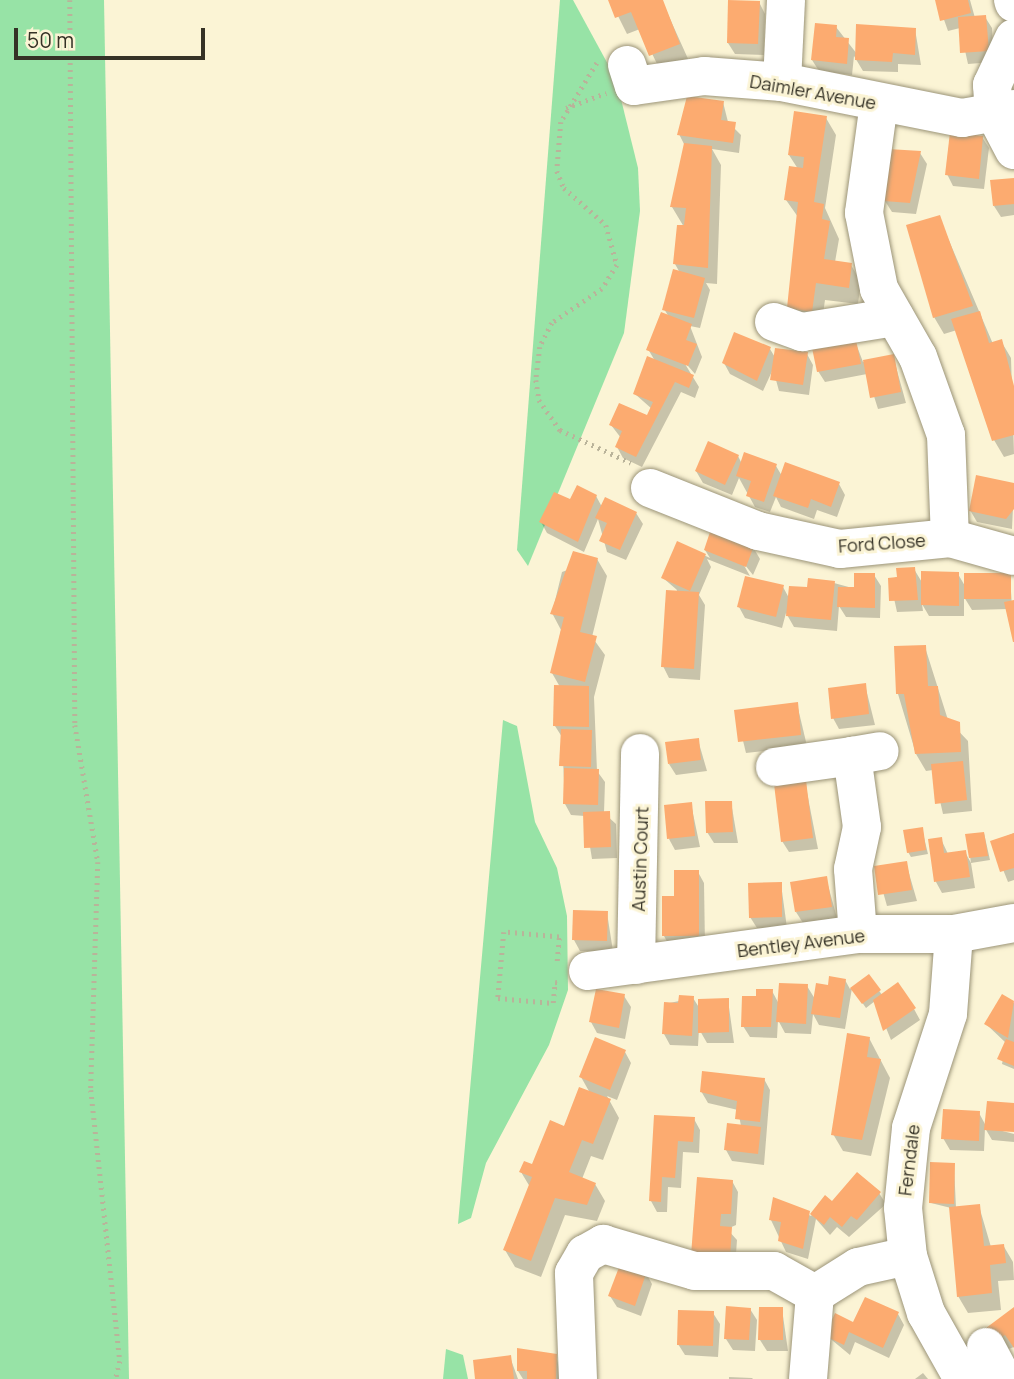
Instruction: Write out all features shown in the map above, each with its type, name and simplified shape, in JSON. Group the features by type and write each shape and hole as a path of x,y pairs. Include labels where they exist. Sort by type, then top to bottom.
{"street":[{"path":"782,82 786,0"},
{"path":"1014,38 992,85 1004,111 1014,150"},
{"name":"Daimler Avenue","path":"623,68 782,82 962,118 1004,111"},
{"path":"879,103 864,214 879,289 918,357 946,435 950,538"},
{"path":"774,322 802,332 895,317"},
{"name":"Ford Close","path":"654,495 758,531 840,549 950,538 1014,556"},
{"name":"Austin Court","path":"636,965 640,753"},
{"path":"775,767 853,755 862,827 853,869 858,934"},
{"name":"Bentley Avenue","path":"571,979 636,965 858,934 954,934 1014,923"},
{"name":"Ferndale","path":"954,934 948,1014 919,1094 905,1161 908,1256 926,1313 963,1379"},
{"path":"578,1379 574,1273 585,1254 603,1244 695,1271 774,1271 815,1294"},
{"path":"815,1294 858,1267 908,1256"},
{"path":"808,1379 815,1294"}],"path":[{"path":"70,0 75,726 99,862 91,1090 120,1361 117,1379"},
{"path":"566,108 623,68"},
{"path":"623,68 580,81 566,108 557,171 564,188 606,225 617,264 601,289 570,307 545,334 536,363 539,400 570,437 654,495"},
{"path":"505,932 559,937 571,979 555,982 553,1003 498,998 505,932"}],"green space":[{"path":"0,0 104,0 129,1379 0,1379"},
{"path":"560,0 573,0 616,79 638,168 640,211 624,333 528,566 517,550"},
{"path":"503,720 517,726 535,822 557,868 567,916 568,990 549,1045 486,1163 471,1218 458,1224"},
{"path":"446,1349 463,1355 468,1379 443,1379"}],"building":[{"path":"608,0 663,0 680,44 649,56 631,12 615,18"},
{"path":"728,0 760,1 758,44 727,43"},
{"path":"935,0 968,0 971,13 940,21"},
{"path":"986,15 989,51 960,53 958,17"},
{"path":"815,23 837,25 836,37 849,38 847,64 811,60"},
{"path":"856,24 916,28 915,55 893,53 892,62 855,60"},
{"path":"687,96 724,101 721,120 736,122 733,143 677,135"},
{"path":"794,111 827,116 814,202 824,204 822,219 830,221 824,259 852,263 849,288 816,283 812,312 787,308 798,202 784,200 789,166 803,168 804,157 788,155"},
{"path":"950,132 983,136 979,179 945,175"},
{"path":"684,143 712,146 708,268 673,264 677,225 684,225 686,208 670,207"},
{"path":"888,149 921,151 910,203 884,201"},
{"path":"1014,178 1014,204 993,206 990,180"},
{"path":"940,215 973,306 933,318 906,225"},
{"path":"673,269 705,278 694,318 662,310"},
{"path":"980,311 989,343 1002,339 1014,386 1014,435 992,441 951,319"},
{"path":"661,312 692,324 686,340 697,344 688,366 646,350"},
{"path":"734,332 771,347 757,381 722,363"},
{"path":"856,340 861,364 817,372 812,348"},
{"path":"775,348 808,352 803,385 770,380"},
{"path":"894,354 901,392 870,398 863,360"},
{"path":"647,356 694,375 689,388 675,382 636,457 615,447 622,431 609,425 619,403 647,415 653,402 633,394"},
{"path":"708,441 739,455 725,485 695,471"},
{"path":"744,452 777,464 764,502 746,496 751,481 736,476"},
{"path":"785,462 840,482 831,507 811,499 808,508 773,496"},
{"path":"976,475 1014,483 1014,509 1006,519 969,511"},
{"path":"577,485 597,495 578,542 539,522 554,492 570,499"},
{"path":"605,497 637,512 620,550 599,541 607,523 595,518"},
{"path":"711,529 754,546 746,567 704,550"},
{"path":"677,541 706,554 690,591 661,578"},
{"path":"573,551 598,558 580,632 597,636 585,682 550,673 564,617 550,614"},
{"path":"915,567 918,600 889,601 888,578 897,577 896,568"},
{"path":"921,571 959,572 959,606 921,605"},
{"path":"854,573 875,573 875,608 837,607 838,587 854,587"},
{"path":"964,573 1011,573 1011,599 964,599"},
{"path":"745,576 784,585 776,617 737,607"},
{"path":"808,578 835,581 831,620 786,616 789,586 807,587"},
{"path":"666,590 699,592 694,669 661,667"},
{"path":"1014,600 1014,642 1013,642 1004,602"},
{"path":"926,645 928,686 938,686 940,715 960,722 961,752 915,754 904,694 896,694 894,646"},
{"path":"866,683 869,714 831,719 828,688"},
{"path":"554,685 589,686 589,727 553,726"},
{"path":"798,702 801,735 738,742 734,710"},
{"path":"561,729 592,730 591,767 559,766"},
{"path":"699,738 701,760 668,764 665,742"},
{"path":"963,761 967,800 935,804 931,764"},
{"path":"564,768 599,769 598,805 563,804"},
{"path":"806,780 813,838 781,842 774,784"},
{"path":"705,801 732,801 733,832 706,833"},
{"path":"692,802 695,836 667,839 664,805"},
{"path":"610,811 611,847 584,848 583,812"},
{"path":"923,827 926,850 907,853 903,830"},
{"path":"984,832 988,856 969,858 965,834"},
{"path":"1014,833 1014,868 1000,872 990,841"},
{"path":"942,837 944,853 966,850 970,877 934,882 928,839"},
{"path":"907,861 912,890 878,895 874,866"},
{"path":"674,870 699,870 699,936 662,936 662,896 674,896"},
{"path":"827,876 832,907 795,912 790,882"},
{"path":"782,882 782,917 749,918 748,883"},
{"path":"573,910 608,911 607,941 572,940"},
{"path":"869,974 881,990 862,1004 850,988"},
{"path":"829,976 846,979 840,1018 811,1014 816,983 828,985"},
{"path":"898,982 916,1008 883,1031 873,1000"},
{"path":"779,983 808,984 806,1024 776,1022"},
{"path":"596,989 625,994 619,1028 589,1022"},
{"path":"756,989 773,989 771,1027 741,1027 742,996 756,996"},
{"path":"1002,994 1014,1001 1008,1038 984,1024"},
{"path":"679,995 694,996 692,1036 662,1034 664,1002 678,1003"},
{"path":"729,998 729,1032 698,1033 698,999"},
{"path":"847,1033 870,1037 867,1057 881,1059 862,1140 831,1135"},
{"path":"595,1037 626,1050 610,1090 579,1077"},
{"path":"1006,1039 1014,1042 1014,1066 997,1059"},
{"path":"702,1071 765,1078 760,1122 735,1119 737,1101 700,1092"},
{"path":"579,1087 611,1099 593,1144 582,1140 569,1172 596,1183 587,1205 555,1198 531,1261 503,1250 532,1177 519,1172 524,1161 532,1164 550,1120 564,1126"},
{"path":"987,1101 1014,1103 1014,1132 984,1130"},
{"path":"943,1109 980,1111 979,1141 941,1139"},
{"path":"654,1115 695,1117 693,1142 678,1141 675,1178 662,1177 661,1202 649,1201"},
{"path":"727,1123 761,1127 758,1154 724,1150"},
{"path":"930,1162 955,1163 954,1204 929,1203"},
{"path":"857,1172 881,1192 857,1220 851,1216 842,1227 830,1217 824,1225 810,1214 825,1195 832,1201"},
{"path":"697,1177 733,1180 731,1214 721,1214 720,1226 732,1227 730,1258 691,1255"},
{"path":"773,1197 810,1211 803,1249 778,1241 781,1222 769,1220"},
{"path":"980,1204 984,1246 1004,1244 1006,1263 990,1265 992,1293 957,1297 949,1207"},
{"path":"621,1262 647,1271 635,1306 608,1296"},
{"path":"865,1297 899,1312 883,1348 849,1332 844,1345 825,1336 835,1313 853,1322"},
{"path":"726,1306 751,1308 749,1340 724,1339"},
{"path":"759,1307 783,1307 783,1340 758,1340"},
{"path":"1014,1307 1014,1348 1005,1335 996,1341 986,1328"},
{"path":"678,1310 714,1311 713,1346 677,1345"},
{"path":"517,1348 557,1354 556,1379 527,1379 527,1371 517,1371"},
{"path":"511,1355 514,1379 475,1379 473,1360"}]}
